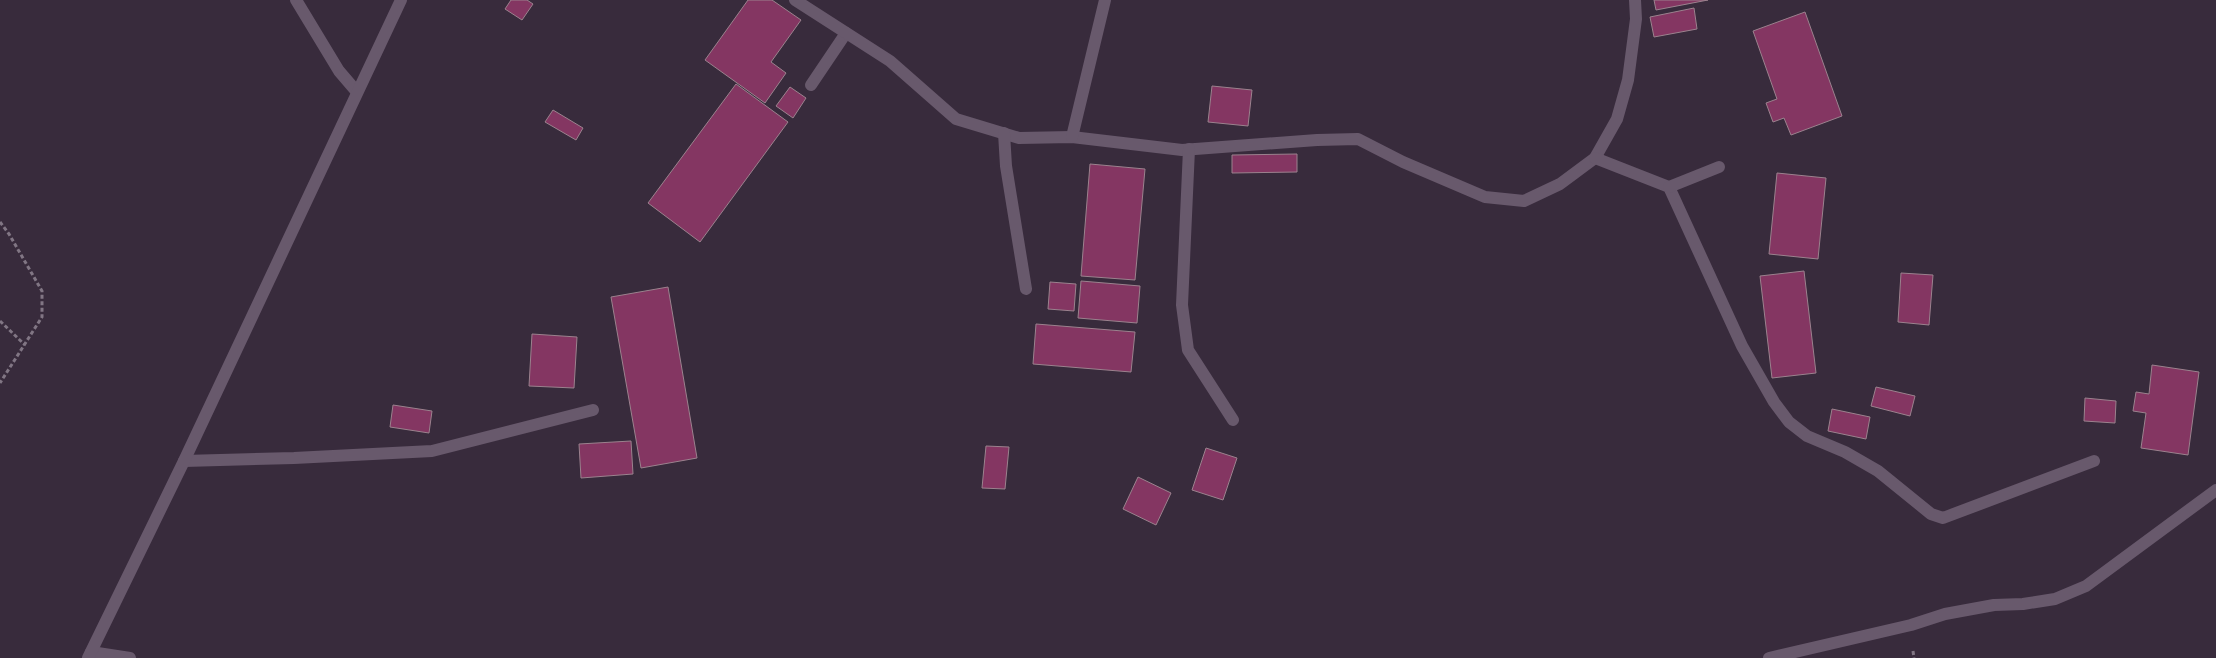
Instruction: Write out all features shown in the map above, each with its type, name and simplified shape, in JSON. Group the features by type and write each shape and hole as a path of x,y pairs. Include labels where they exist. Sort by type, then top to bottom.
{"street":[{"path":"296,0 339,71 357,92"},
{"path":"130,658 89,655 184,461 401,0"},
{"path":"795,0 890,61 956,119 1019,138 1072,137 1189,149 1358,139 1403,162 1485,198 1524,201 1560,184 1595,158 1617,119 1628,80 1636,20 1635,0"},
{"path":"1072,137 1104,0"},
{"path":"811,85 846,33"},
{"path":"1004,133 1006,166 1026,289"},
{"path":"1189,149 1182,305 1188,350 1233,420"},
{"path":"1595,158 1669,187 1719,167"},
{"path":"1669,187 1742,346 1774,402 1789,422 1807,436 1845,452 1878,471 1931,514 1943,518 2094,461"},
{"path":"184,461 432,451 593,410"},
{"path":"1769,658 1911,625 1945,614 1994,605 2023,604 2055,599 2086,586 2216,490"}],"path":[{"path":"0,222 42,291 42,317 0,383"},
{"path":"0,321 25,345"}],"building":[{"path":"511,0 527,0 533,4 522,20 505,9"},
{"path":"748,0 772,0 801,20 771,62 786,73 765,103 705,60"},
{"path":"1654,0 1708,0 1656,10"},
{"path":"1694,8 1697,29 1654,37 1650,17"},
{"path":"1805,12 1842,116 1791,135 1784,118 1773,122 1766,103 1777,99 1753,31"},
{"path":"736,84 788,122 700,242 648,203"},
{"path":"1212,86 1252,90 1248,126 1208,122"},
{"path":"790,87 806,98 793,118 776,106"},
{"path":"553,110 583,128 576,140 545,122"},
{"path":"1297,154 1297,172 1232,173 1232,155"},
{"path":"1090,164 1145,169 1135,280 1081,276"},
{"path":"1777,173 1826,178 1818,259 1769,254"},
{"path":"1804,271 1816,373 1772,378 1760,276"},
{"path":"1901,273 1933,275 1929,325 1898,322"},
{"path":"1081,281 1140,286 1137,323 1078,318"},
{"path":"1050,282 1076,284 1074,311 1048,309"},
{"path":"668,287 697,458 641,468 611,297"},
{"path":"1036,324 1135,332 1131,372 1033,364"},
{"path":"532,334 577,337 574,388 529,386"},
{"path":"2152,365 2199,372 2188,455 2141,448 2146,413 2133,411 2136,392 2149,394"},
{"path":"1876,387 1915,396 1910,416 1871,406"},
{"path":"2085,398 2116,401 2115,423 2084,421"},
{"path":"393,405 432,411 429,433 390,427"},
{"path":"1832,409 1870,417 1866,439 1828,431"},
{"path":"631,441 633,474 581,478 579,444"},
{"path":"986,446 1009,447 1005,489 982,488"},
{"path":"1206,448 1237,458 1223,500 1192,490"},
{"path":"1138,477 1171,493 1156,525 1123,509"}]}
